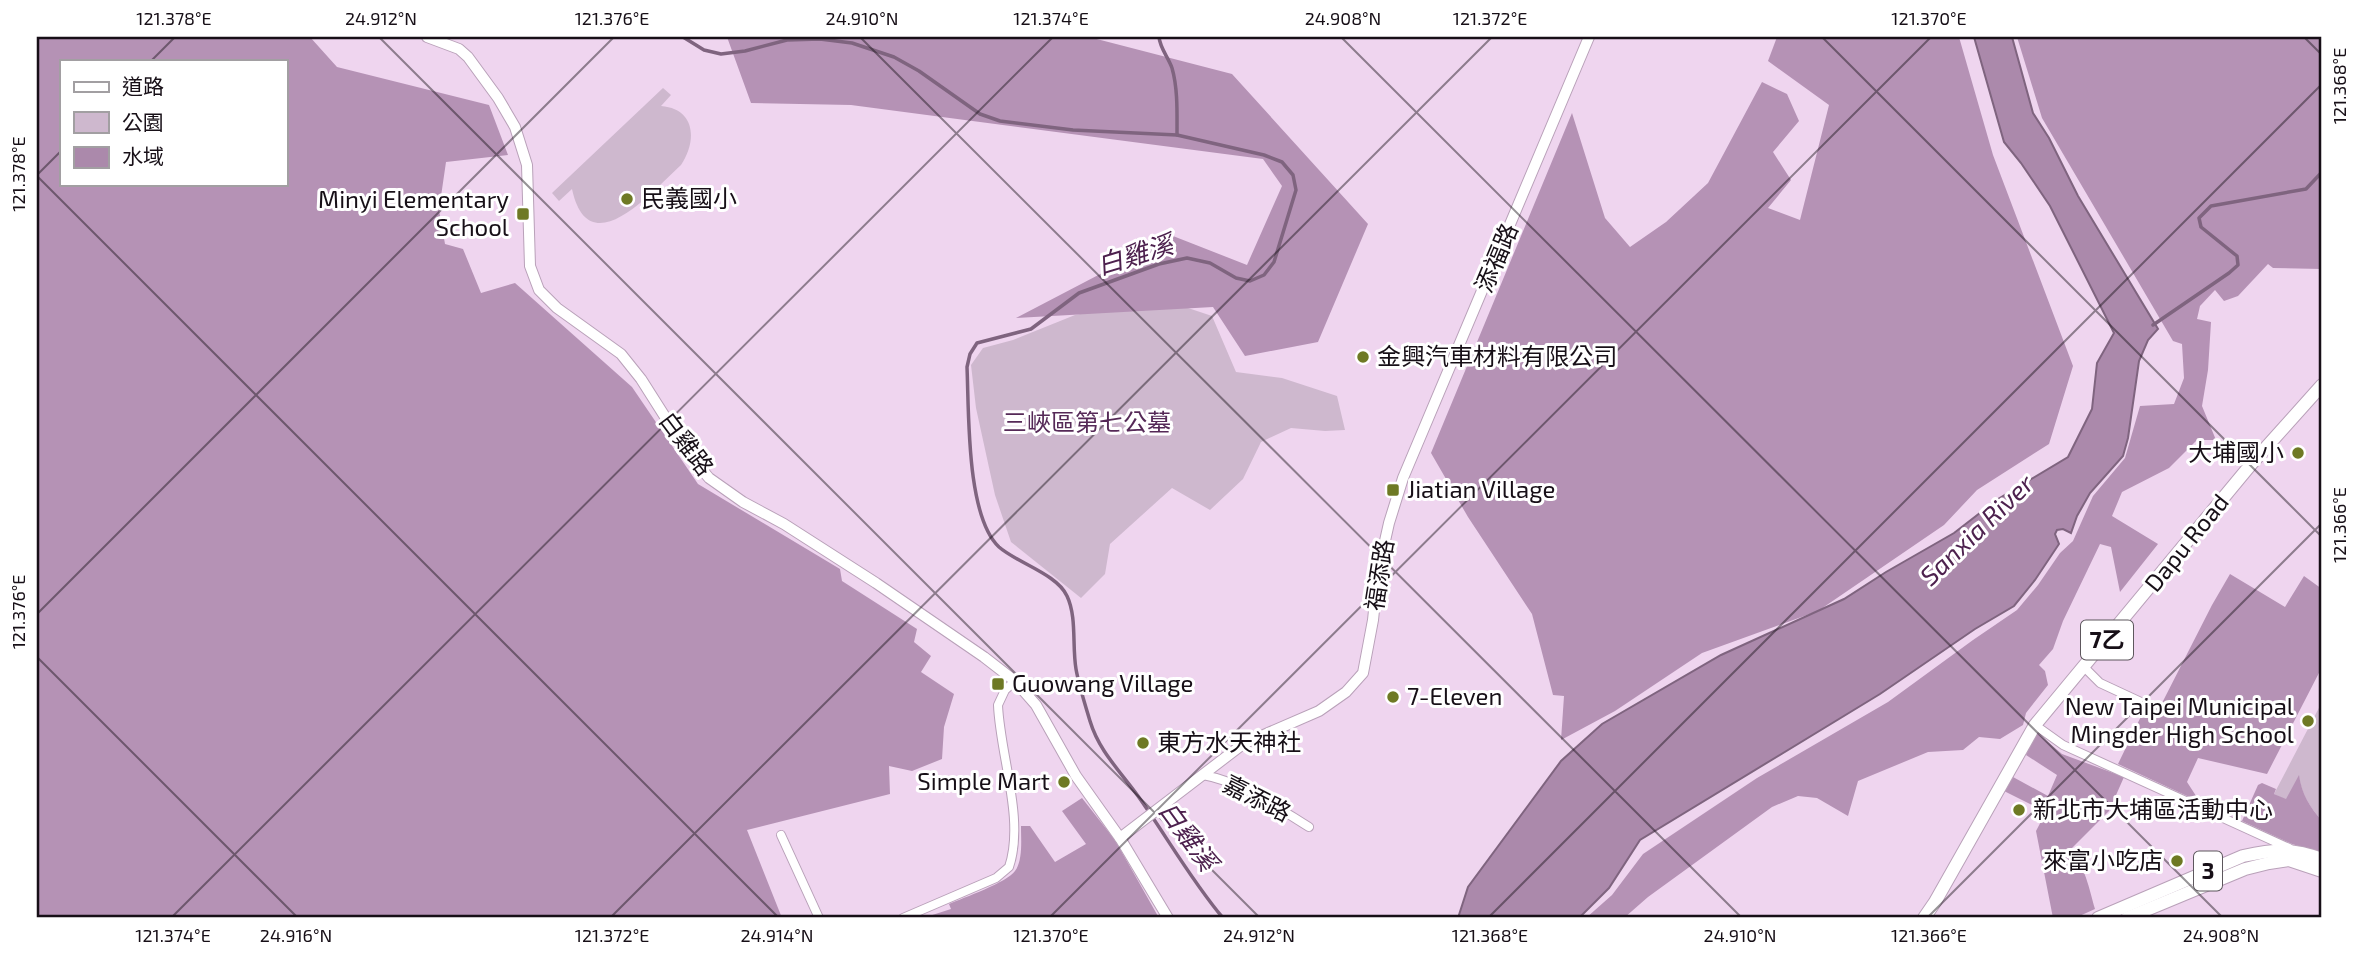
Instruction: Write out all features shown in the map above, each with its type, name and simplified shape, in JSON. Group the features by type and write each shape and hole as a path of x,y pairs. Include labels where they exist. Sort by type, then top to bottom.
{"main road":[{"name":"Dapu Road","path":"1924,918 2035,725 2253,462 2322,385"},
{"name":"3","path":"2098,918 2243,856 2267,851 2322,859"},
{"name":"3","path":"2127,918 2245,869 2290,855 2322,871"}],"street":[{"name":"白雞路","path":"426,37 459,49 468,57 515,127 527,166 530,267 539,290 556,308 621,354 641,379 688,453 709,478 743,502 785,524 876,583 1015,681 1035,705 1076,776 1120,838 1168,918"},
{"name":"添福路","path":"1403,478 1589,37"},
{"name":"福添路","path":"1203,775 1243,744 1318,711 1346,692 1363,673 1373,620 1378,572 1403,478"},
{"path":"2084,667 2100,683 2143,703"},
{"path":"903,918 996,878 1009,867 1013,843 1013,810 998,705 1005,690 1015,681"},
{"path":"2035,725 2063,745 2290,855"},
{"path":"1120,838 1203,775"},
{"name":"嘉添路","path":"1203,775 1220,778 1245,788 1309,827"},
{"path":"781,835 819,918"}],"green space":[{"path":"663,88 671,95 661,106 681,113 690,128 690,146 681,165 639,204 622,216 607,222 592,222 580,211 572,189 559,201 552,193"},
{"name":"三峽區第七公墓","path":"1161,299 1212,316 1236,372 1282,378 1337,396 1345,430 1291,428 1261,442 1243,479 1210,510 1172,488 1110,544 1105,574 1081,598 1011,542 995,495 976,408 971,365 983,348 1013,340 1075,315"},
{"path":"2322,702 2322,821 2307,800 2299,777 2286,800 2274,794"}],"shaded area":[{"path":"37,37 310,37 337,67 489,105 508,155 446,162 439,210 445,244 463,249 481,293 515,283 632,387 698,484 840,569 842,581 917,629 914,642 931,656 921,672 954,694 944,727 942,759 912,771 889,766 890,794 747,830 782,918 37,918"},
{"path":"727,37 1089,37 1232,74 1368,224 1318,342 1245,356 1213,307 1016,318 1173,236 1247,265 1282,186 1263,159 851,105 751,103"},
{"path":"1777,37 1959,37 1993,155 2073,366 2049,444 1977,490 1944,525 1818,611 1702,653 1615,711 1561,740 1564,696 1553,695 1532,614 1468,517 1431,453 1572,113 1605,218 1630,247 1666,222 1708,183 1762,82 1787,94 1799,121 1773,152 1791,180 1768,208 1800,220 1829,105 1768,61"},
{"path":"2017,37 2322,37 2322,269 2273,268 2268,264 2238,296 2224,301 2215,290 2200,306 2197,319 2211,322 2208,370 2202,406 2216,440 2197,440 2169,468 2122,492 2112,516 2158,544 2120,592 2111,547 2100,544 2063,621 2053,649 2039,665 2045,671 2048,685 2026,713 2023,725 2000,739 1979,737 1963,750 1928,752 1858,781 1848,816 1817,798 1798,796 1772,807 1648,897 1624,918 1586,918 1612,895 1643,854 1757,778 1888,702 2017,610 2060,553 2073,541 2093,496 2125,458 2140,406 2174,404 2184,378 2182,344 2173,341 2042,118"},
{"path":"2230,574 2285,607 2304,576 2322,589 2322,667 2267,774 2198,758 2187,782 2200,802 2118,764 2147,704 2161,705"},
{"path":"2036,732 2062,754 2124,777 2109,811 2070,850 2083,870 2095,909 2075,918 2053,918 2036,831 2046,812 2004,791 2013,777 2048,796 2057,775 2026,755"},
{"path":"2299,775 2307,800 2322,821 2322,853 2292,844 2242,821 2258,785 2262,783 2276,789 2274,794 2286,799"},
{"path":"1082,798 1115,840 1159,918 923,918 951,909 949,904 995,885 1011,875 1019,861 1021,826 1030,826 1055,862 1086,844 1062,811"}],"water":[{"name":"Sanxia River","path":"1974,37 2012,37 2033,113 2049,138 2078,196 2158,329 2148,340 2139,361 2123,456 2090,493 2071,533 2063,529 2057,530 2055,534 2059,544 2014,606 1975,629 1880,694 1640,840 1609,888 1579,918 1458,918 1468,887 1561,761 1602,724 1721,655 1844,599 1954,533 1998,499 2068,457 2092,409 2097,363 2114,333 2050,206 2004,142"}],"waterway":[{"name":"白雞溪","path":"683,37 704,50 721,54 787,40 820,39 852,43 894,57 919,71 980,114 1000,121 1073,130 1177,135 1264,155 1282,162 1293,175 1296,190 1274,262 1264,275 1250,281 1236,278 1210,263 1187,258 1159,264 1079,293 1031,329 977,343 970,354 967,367 971,462 980,512 988,532 999,547 1055,581 1067,596 1072,613 1077,675 1094,732 1200,889 1223,918"},
{"path":"1159,37 1174,76 1177,135"},
{"path":"2153,325 2238,265 2237,256 2201,227 2199,218 2211,206 2306,189 2322,172"}],"place":[{"name":"民義國小","path":"627,199"},
{"name":"Minyi Elementary School","path":"523,214"},
{"name":"金興汽車材料有限公司","path":"1363,357"},
{"name":"大埔國小","path":"2298,453"},
{"name":"Jiatian Village","path":"1393,490"},
{"name":"Guowang Village","path":"998,684"},
{"name":"7-Eleven","path":"1393,697"},
{"name":"New Taipei Municipal Mingder High School","path":"2308,721"},
{"name":"東方水天神社","path":"1143,743"},
{"name":"Simple Mart","path":"1064,782"},
{"name":"新北市大埔區活動中心","path":"2019,810"},
{"name":"來富小吃店","path":"2177,861"}]}
